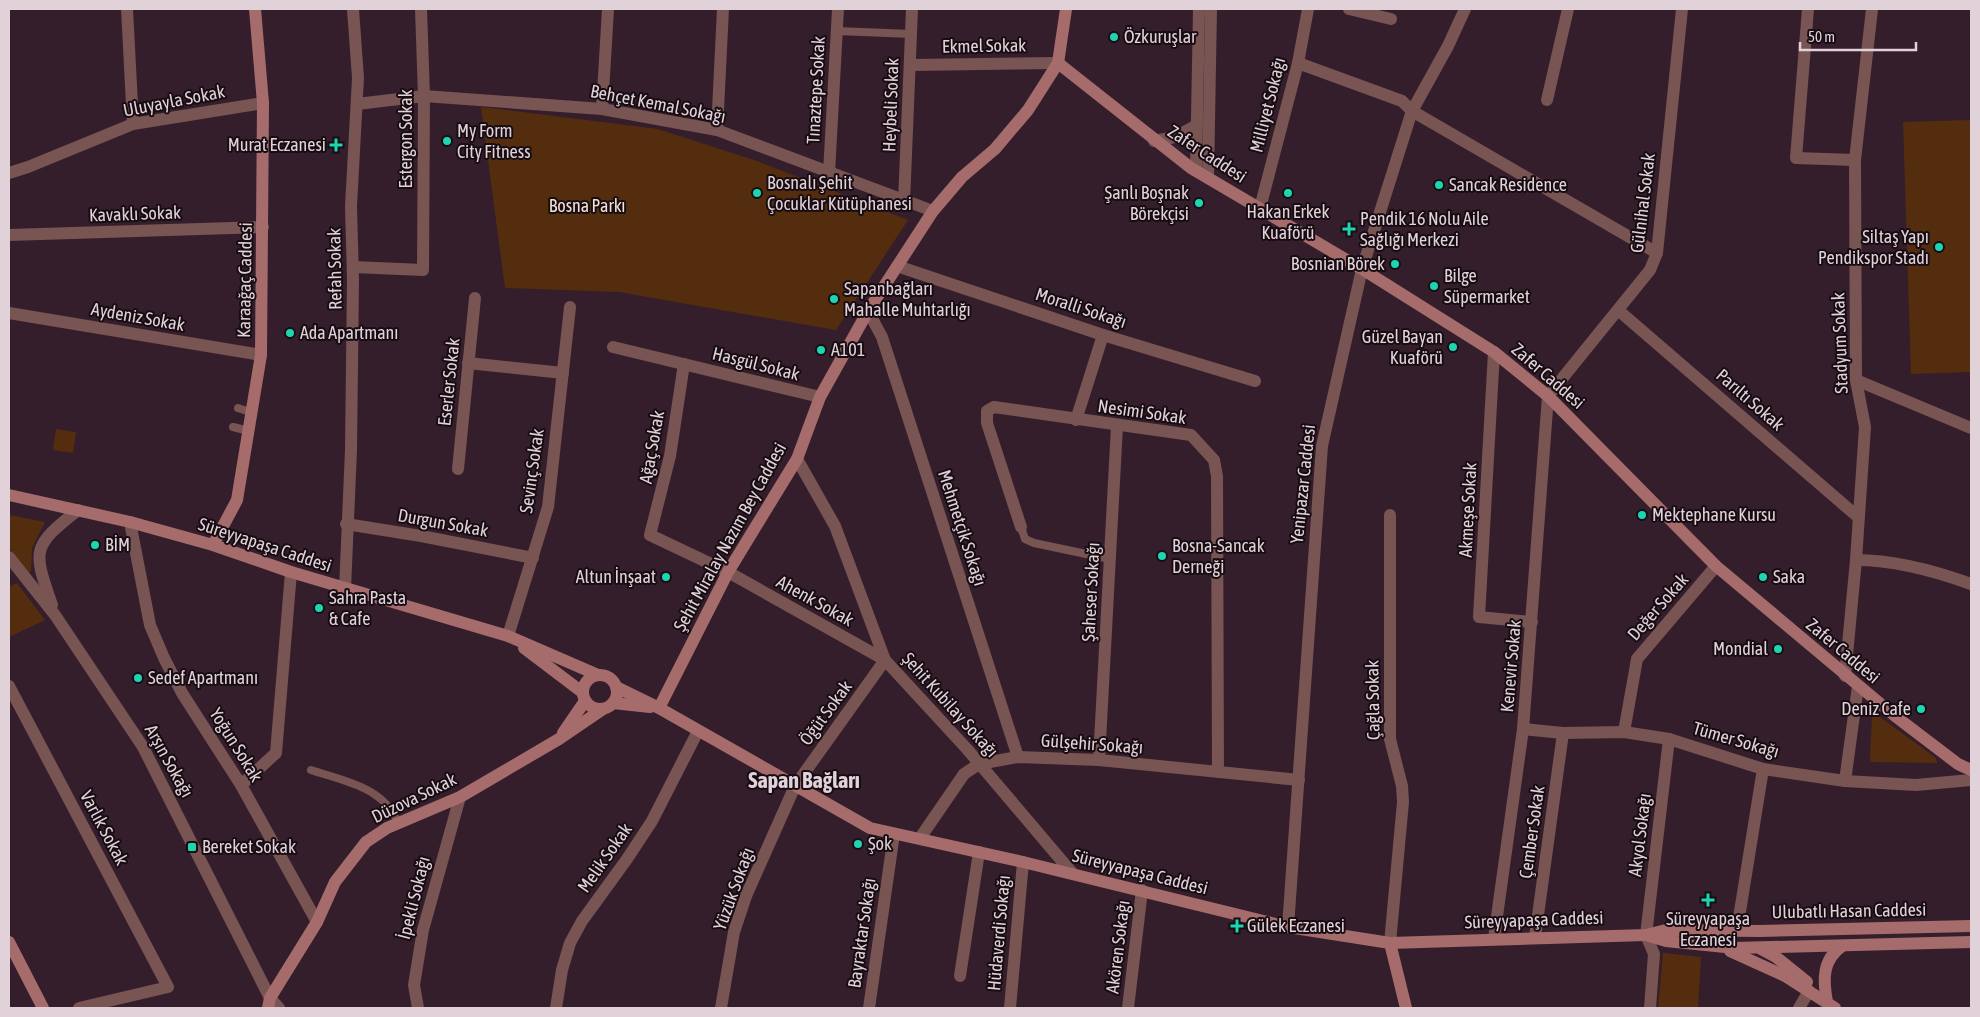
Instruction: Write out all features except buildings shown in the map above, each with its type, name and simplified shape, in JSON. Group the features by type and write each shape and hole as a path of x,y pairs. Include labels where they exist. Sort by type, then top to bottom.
{"street":[{"path":"127,9 133,124"},
{"name":"Karaağaç Caddesi","path":"213,545 237,500 253,413 261,355 263,103 255,9"},
{"name":"Refah Sokak","path":"345,589 346,524 351,450 353,267 351,206 358,78 353,9"},
{"name":"Estergon Sokak","path":"353,267 423,270 424,96 421,9"},
{"path":"602,109 608,9"},
{"path":"717,130 724,9"},
{"name":"Tınaztepe Sokak","path":"829,173 838,9"},
{"name":"Heybeli Sokak","path":"904,202 912,9"},
{"name":"Şehit Miralay Nazım Bey Caddesi","path":"659,708 728,572 797,459 820,397 868,311 933,211 962,177 995,148 1028,110 1058,63 1066,9"},
{"path":"1196,171 1199,9"},
{"path":"1208,178 1210,9"},
{"name":"Milliyet Sokağı","path":"1260,208 1298,63 1308,9"},
{"path":"1349,9 1391,18"},
{"name":"Yenipazar Caddesi","path":"1288,926 1322,446 1362,269 1412,111 1448,46 1465,9"},
{"path":"1547,100 1568,9"},
{"name":"Gülnihal Sokak","path":"1548,396 1650,270 1657,253 1682,9"},
{"path":"1808,9 1796,158 1855,160"},
{"name":"Stadyum Sokak","path":"1846,676 1865,427 1856,380 1855,160 1872,9"},
{"name":"Ekmel Sokak","path":"911,65 1058,63"},
{"name":"Zafer Caddesi","path":"1058,63 1154,141 1196,171 1362,269 1494,352 1548,396 1716,566 1858,686 1958,764 1971,770"},
{"path":"1298,63 1402,100 1412,111 1657,253"},
{"name":"Behçet Kemal Sokağı","path":"357,104 424,96 602,109 717,130 904,202 933,211"},
{"name":"Uluyayla Sokak","path":"9,172 28,168 133,124 263,103"},
{"path":"1154,141 1176,137 1197,125"},
{"name":"Kavaklı Sokak","path":"9,235 263,227"},
{"name":"Moralli Sokağı","path":"897,266 1103,334 1255,381"},
{"name":"Eserler Sokak","path":"458,469 475,298"},
{"name":"Sevinç Sokak","path":"508,636 548,507 570,307"},
{"name":"Parıltı Sokak","path":"1618,310 1858,517"},
{"name":"Mehmetçik Sokağı","path":"868,311 882,337 1018,757"},
{"name":"Aydeniz Sokak","path":"9,312 261,355"},
{"path":"1076,420 1103,334"},
{"name":"Hasgül Sokak","path":"613,347 820,397"},
{"name":"Akmeşe Sokak","path":"1494,352 1479,617 1532,622"},
{"path":"468,362 563,373"},
{"name":"Ağaç Sokak","path":"650,535 668,466 684,364"},
{"path":"1856,380 1971,428"},
{"name":"Kenevir Sokak","path":"1494,938 1523,729 1548,396"},
{"name":"Nesimi Sokak","path":"1021,527 987,423 987,410 994,407 1117,426 1191,435 1214,460 1217,476 1218,772"},
{"name":"Şaheser Sokağı","path":"1099,760 1117,426"},
{"name":"Şehit Kubilay Sokağı","path":"797,459 836,526 885,660 979,764 1073,874"},
{"name":"Süreyyapaşa Caddesi","path":"9,495 130,522 213,545 345,589 508,636 609,678 616,687 659,708 698,732 870,828 1023,862 1288,926 1390,943 1494,938 1646,935 1666,930 1732,930 1789,967 1831,1005"},
{"path":"55,615 41,574 39,553 42,543 50,532 78,510"},
{"name":"Çağla Sokak","path":"1390,515 1390,739 1402,786 1403,802 1390,943"},
{"name":"Yoğun Sokak","path":"130,522 150,625 164,658 182,693 241,785 317,922"},
{"name":"Durgun Sokak","path":"346,524 421,536 533,558"},
{"name":"Ahenk Sokak","path":"650,535 728,572 885,660"},
{"name":"Arşın Sokağı","path":"9,557 14,574 55,615 143,747 160,777 272,1005"},
{"path":"1856,560 1876,560 1915,568 1971,584"},
{"name":"Değer Sokak","path":"1624,732 1637,659 1716,566"},
{"path":"241,785 276,753 291,572"},
{"name":"Süreyyapaşa Caddesi","path":"508,636 584,697 593,708 608,706 659,708"},
{"name":"Öğüt Sokak","path":"794,786 885,660"},
{"path":"559,739 584,697 589,678 598,675"},
{"name":"Varlık Sokak","path":"9,686 168,987 79,1008"},
{"path":"1845,781 1858,686"},
{"path":"608,706 616,698 616,687"},
{"name":"Düzova Sokak","path":"272,1005 317,922 335,882 366,842 398,823 460,797 559,739 608,706"},
{"name":"Tümer Sokağı","path":"1523,729 1563,733 1624,732 1669,739 1763,769 1845,781 1916,785 1971,780"},
{"name":"Melik Sokak","path":"556,1008 562,970 570,943 582,921 652,821 698,732"},
{"name":"Çember Sokak","path":"1535,937 1563,733"},
{"name":"Akyol Sokağı","path":"1646,935 1669,739"},
{"name":"Gülşehir Sokağı","path":"920,838 964,774 979,764 1018,757 1099,760 1299,780"},
{"path":"1732,930 1763,769"},
{"name":"Yüzük Sokağı","path":"721,1008 734,932 746,896 794,786"},
{"name":"İpekli Sokağı","path":"418,1008 414,985 423,930 460,797"},
{"name":"Bayraktar Sokağı","path":"869,1008 894,834"},
{"path":"960,976 979,852"},
{"name":"Hüdaverdi Sokağı","path":"1010,1008 1023,862"},
{"name":"Akören Sokağı","path":"1128,1008 1142,890"},
{"name":"Ulubatlı Hasan Caddesi","path":"1732,930 1971,926"},
{"path":"1646,935 1654,954 1650,1008"},
{"name":"Süreyyapaşa Caddesi","path":"1646,935 1666,941 1721,947 1758,948"},
{"path":"9,942 43,1008"},
{"name":"Ulubatlı Hasan Caddesi","path":"1758,948 1971,942"},
{"path":"1390,943 1406,1008"},
{"path":"1831,1005 1825,969 1828,960 1842,946"},
{"name":"Süreyyapaşa Caddesi","path":"1721,947 1762,964 1831,1005"},
{"path":"1799,1008 1810,991"}],"lane":[{"path":"837,31 911,34"},
{"path":"238,408 253,413"},
{"path":"233,427 249,431"},
{"path":"1021,527 1026,539 1034,543 1110,560"},
{"path":"311,770 364,787 387,803 398,823"}],"green space":[{"name":"Bosna Parkı","path":"481,107 658,129 757,161 908,220 836,330 619,292 505,288"},
{"name":"Siltaş Yapı Pendikspor Stadı","path":"1971,120 1971,372 1911,374 1903,122"},
{"path":"56,429 76,432 73,453 53,450"},
{"path":"9,515 45,522 32,548 31,571 29,573 9,548"},
{"path":"17,583 45,620 9,637 9,587"},
{"path":"1876,714 1936,758 1937,763 1871,762 1872,715"},
{"path":"1663,953 1701,957 1698,1008 1658,1008"}],"place":[{"name":"Özkuruşlar","path":"1114,37"},
{"name":"My Form City Fitness","path":"447,141"},
{"name":"Murat Eczanesi","path":"336,145"},
{"name":"Sancak Residence","path":"1439,185"},
{"name":"Bosnalı Şehit Çocuklar Kütüphanesi","path":"757,193"},
{"name":"Hakan Erkek Kuaförü","path":"1288,193"},
{"name":"Şanlı Boşnak Börekçisi","path":"1199,203"},
{"name":"Pendik 16 Nolu Aile Sağlığı Merkezi","path":"1349,229"},
{"name":"Siltaş Yapı Pendikspor Stadı","path":"1939,247"},
{"name":"Bosnian Börek","path":"1395,264"},
{"name":"Bilge Süpermarket","path":"1434,286"},
{"name":"Sapanbağları Mahalle Muhtarlığı","path":"834,299"},
{"name":"Ada Apartmanı","path":"290,333"},
{"name":"Güzel Bayan Kuaförü","path":"1453,347"},
{"name":"A101","path":"821,350"},
{"name":"Mektephane Kursu","path":"1642,515"},
{"name":"BİM","path":"95,545"},
{"name":"Bosna-Sancak Derneği","path":"1162,556"},
{"name":"Altun İnşaat","path":"666,577"},
{"name":"Saka","path":"1763,577"},
{"name":"Sahra Pasta & Cafe","path":"319,608"},
{"name":"Mondial","path":"1778,649"},
{"name":"Sedef Apartmanı","path":"138,678"},
{"name":"Deniz Cafe","path":"1921,709"},
{"name":"Şok","path":"858,844"},
{"name":"Bereket Sokak","path":"192,847"},
{"name":"Süreyyapaşa Eczanesi","path":"1708,900"},
{"name":"Gülek Eczanesi","path":"1237,926"}],"district":[{"name":"Sapan Bağları","path":"804,780"}]}
